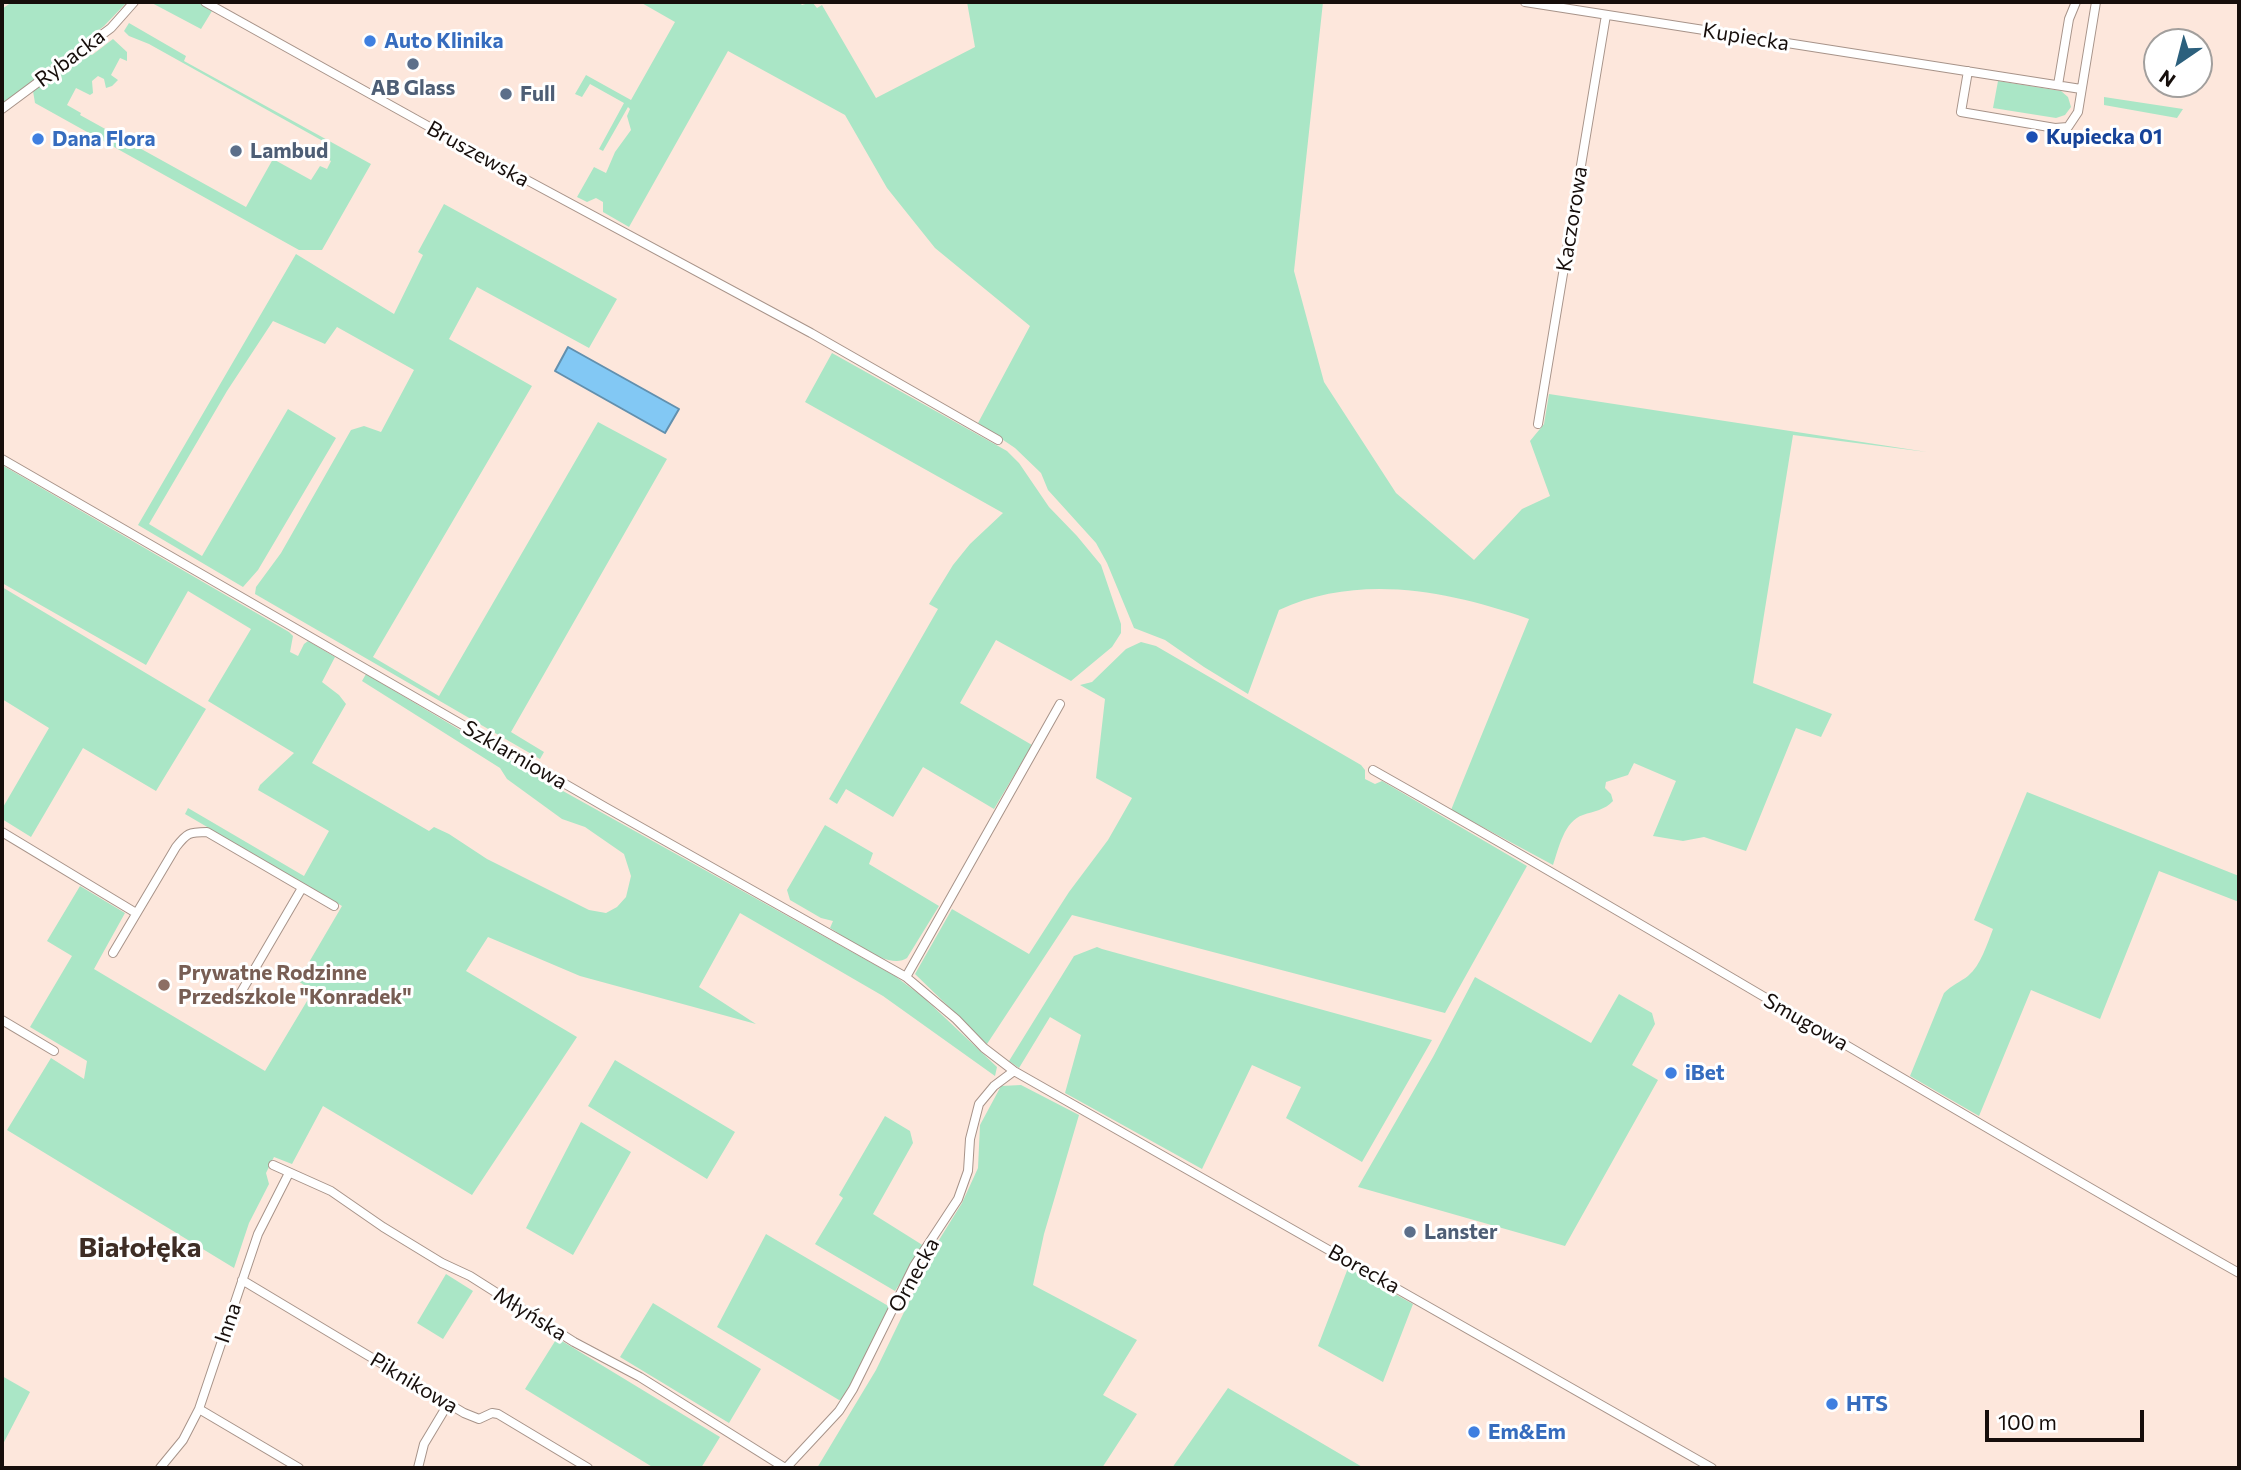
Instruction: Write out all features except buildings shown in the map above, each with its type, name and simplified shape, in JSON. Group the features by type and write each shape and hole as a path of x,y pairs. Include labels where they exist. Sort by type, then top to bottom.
{"street":[{"name":"Rybacka","path":"2,109 111,28 134,2"},
{"name":"Bruszewska","path":"205,2 998,440"},
{"name":"Kupiecka","path":"1525,2 2081,89"},
{"path":"2058,85 2069,19 2076,2"},
{"path":"1968,71 1961,112 2055,128 2068,127 2078,112 2096,2"},
{"name":"Kaczorowa","path":"1538,424 1606,15"},
{"name":"Szklarniowa","path":"2,459 605,807 906,976 956,1019 984,1048 1014,1071"},
{"path":"906,976 1060,704"},
{"name":"Smugowa","path":"1373,770 1534,861 1771,1002 2239,1273"},
{"path":"2,832 136,913"},
{"path":"113,953 176,848 186,835 195,832 207,832 334,906"},
{"path":"240,994 302,887"},
{"path":"2,1020 54,1051"},
{"name":"Ornecka","path":"785,1468 839,1411 853,1389 914,1266 958,1199 968,1171 970,1139 979,1104 995,1086 1014,1071"},
{"name":"Borecka","path":"1014,1071 1712,1468"},
{"name":"Młyńska","path":"273,1166 331,1192 407,1242 470,1276 574,1342 640,1377 785,1468"},
{"name":"Inna","path":"160,1468 186,1435 199,1409 258,1234 289,1173"},
{"name":"Piknikowa","path":"242,1280 473,1418 498,1414 588,1468"},
{"path":"418,1468 424,1444 449,1404"},
{"path":"199,1409 299,1468"}],"green space":[{"path":"12,2 127,2 104,26 2,105 2,9"},
{"path":"150,2 199,2 214,10 201,29"},
{"path":"640,2 799,2 802,5 812,2 817,8 822,5 876,98 975,47 967,2 1323,2 1294,271 1324,382 1396,493 1474,560 1522,509 1550,496 1530,441 1544,424 1549,394 1927,452 1793,435 1753,683 1832,714 1821,737 1796,728 1746,851 1704,837 1683,841 1653,836 1676,781 1634,763 1628,775 1606,782 1605,788 1613,801 1610,804 1571,823 1563,836 1553,865 1451,810 1529,619 1467,601 1404,590 1372,589 1310,599 1279,610 1248,694 1165,640 1134,628 1096,543 1048,490 1041,473 1015,448 978,423 1030,326 935,248 887,188 845,115 728,51 629,227 603,212 603,202 596,198 587,202 577,197 594,167 606,173 615,152 631,130 627,116 630,109 628,107 603,151 599,149 624,103 590,84 582,97 575,94 586,75 631,100 675,22"},
{"path":"129,23 186,56 184,61 371,164 322,250 299,250 35,103 33,91 73,60 92,55 113,39 127,52 127,61 120,58 111,75 118,80 112,86 106,88 104,79 98,76 92,81 93,93 90,95 76,88 67,105 81,113 80,115 246,207 273,159 311,180 320,166 327,169 331,161 324,157 330,145 149,44 129,36 124,31"},
{"path":"1998,81 2061,91 2068,97 2071,107 2065,115 2056,118 1993,108"},
{"path":"2104,97 2183,109 2177,118 2104,105"},
{"path":"444,204 617,299 589,348 477,287 449,339 532,386 373,657 439,696 598,422 667,459 511,732 544,752 540,759 255,594 256,587 281,553 351,430 364,426 381,432 414,370 337,327 325,344 273,321 227,391 149,524 202,556 288,409 336,438 258,570 243,587 138,525 296,254 394,314 423,255 418,252"},
{"path":"832,353 1007,451 1019,463 1049,507 1101,565 1121,624 1121,633 1112,647 1071,681 996,640 960,703 1032,745 994,809 923,767 893,817 846,789 837,804 829,799 938,609 929,604 953,565 970,544 1003,513 805,402"},
{"path":"2,465 289,632 293,636 290,652 298,656 308,641 335,657 322,682 346,704 312,763 429,831 434,827 449,834 487,859 589,910 606,913 617,907 626,897 631,876 624,854 585,827 562,819 507,779 500,768 362,681 366,674 554,786 895,976 923,997 997,1067 995,1076 883,996 740,913 699,987 756,1024 580,976 488,937 466,971 577,1037 472,1195 323,1106 292,1164 274,1157 266,1173 269,1184 249,1223 234,1268 7,1130 51,1058 84,1079 87,1061 30,1027 72,956 47,941 80,886 125,913 94,969 265,1071 313,991 298,981 342,906 185,814 188,808 304,876 329,831 258,790 294,753 208,701 251,629 188,591 146,665 2,583"},
{"path":"2,587 206,709 156,791 83,748 31,837 2,819 2,809 49,728 2,699"},
{"path":"1141,642 1156,646 1361,765 1365,770 1365,779 1375,784 1382,781 1527,866 1445,1013 1072,915 987,1044 915,974 952,909 1029,954 1069,892 1108,840 1132,798 1096,778 1105,699 1080,685 1092,682 1126,649"},
{"path":"2027,792 2239,876 2239,902 2159,871 2100,1019 2031,990 1979,1116 1910,1076 1944,993 1973,971 1986,948 1993,929 1974,920"},
{"path":"825,825 873,853 869,864 939,906 907,958 890,960 868,952 830,928 833,921 821,918 790,900 787,890"},
{"path":"1097,947 1432,1040 1362,1162 1286,1118 1301,1087 1252,1065 1202,1169 1065,1093 1081,1035 1050,1017 1019,1068 1009,1061 1074,956"},
{"path":"1475,977 1591,1043 1619,994 1652,1013 1655,1024 1632,1065 1658,1080 1565,1246 1358,1187 1433,1057"},
{"path":"615,1060 735,1132 707,1179 588,1106"},
{"path":"1021,1085 1079,1115 1044,1234 1033,1285 1137,1340 1103,1395 1137,1414 1102,1468 817,1468 876,1370 939,1240 962,1203 978,1168 980,1125 1001,1086"},
{"path":"885,1116 910,1131 913,1143 873,1214 924,1246 895,1291 815,1244 843,1198 839,1195"},
{"path":"581,1122 631,1152 573,1255 526,1228"},
{"path":"766,1234 890,1307 844,1399 839,1400 717,1327"},
{"path":"1348,1268 1413,1304 1383,1382 1318,1346"},
{"path":"446,1274 473,1291 443,1339 417,1323"},
{"path":"653,1303 761,1369 729,1423 620,1357"},
{"path":"557,1338 720,1437 701,1468 654,1468 525,1389"},
{"path":"2,1376 30,1392 2,1446"},
{"path":"1228,1388 1364,1468 1172,1468"}],"water":[{"path":"568,347 679,409 665,433 555,371"}],"place":[{"name":"Auto Klinika","path":"370,41"},
{"name":"AB Glass","path":"413,64"},
{"name":"Full","path":"506,94"},
{"name":"Kupiecka 01","path":"2032,137"},
{"name":"Dana Flora","path":"38,139"},
{"name":"Lambud","path":"236,151"},
{"name":"Prywatne Rodzinne Przedszkole \"Konradek\"","path":"164,985"},
{"name":"iBet","path":"1671,1073"},
{"name":"Lanster","path":"1410,1232"},
{"name":"HTS","path":"1832,1404"},
{"name":"Em&Em","path":"1474,1432"}],"district":[{"name":"Białołęka","path":"140,1248"}]}
